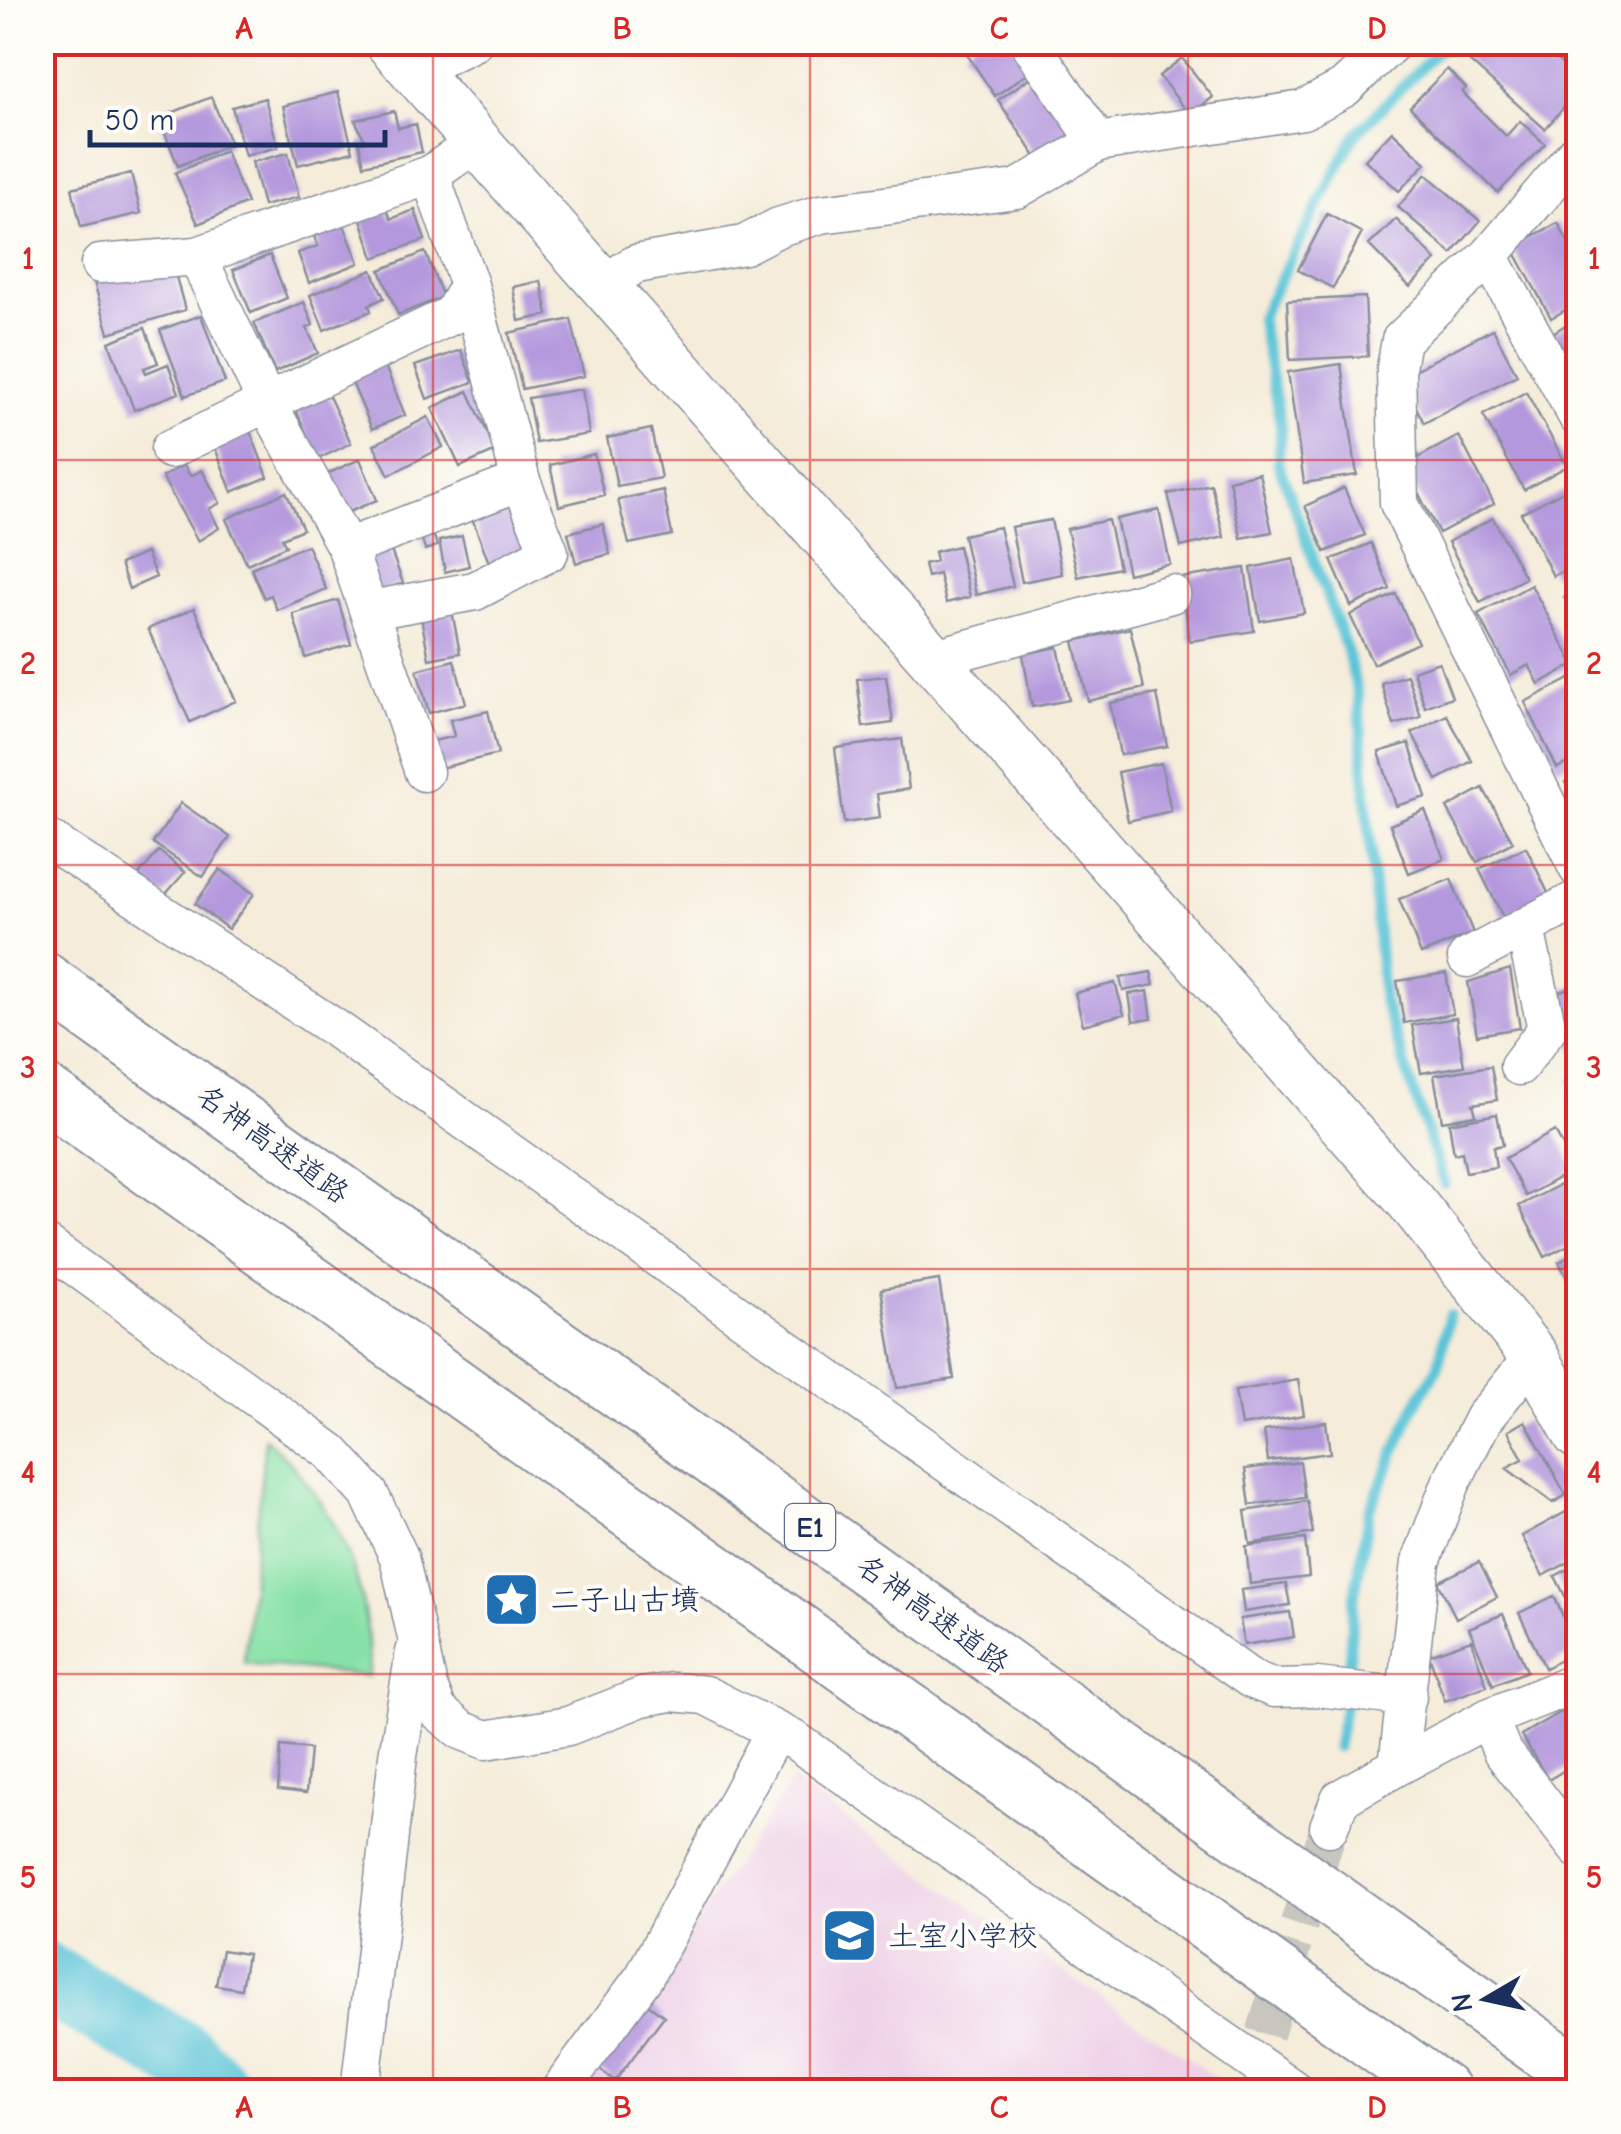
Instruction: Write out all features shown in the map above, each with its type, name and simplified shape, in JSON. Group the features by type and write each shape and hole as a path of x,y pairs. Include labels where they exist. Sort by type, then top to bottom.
{"highway":[{"name":"名神高速道路","path":"42,979 1578,2075"},
{"path":"42,1092 1443,2092"}],"street":[{"path":"474,42 401,57 605,283 1411,1202 1534,1356 1578,1435"},
{"path":"1029,42 1098,142"},
{"path":"605,283 636,264 744,245 779,227 821,214 1017,189 1098,142 1303,110 1344,88 1393,42"},
{"path":"100,264 196,256 430,175 476,143"},
{"path":"1578,151 1489,256 1401,340 1396,368 1398,503 1578,868"},
{"path":"371,610 475,591 550,552 521,481 468,285 430,175"},
{"path":"196,256 267,403 346,548 371,610 424,772"},
{"path":"1489,256 1578,417"},
{"path":"170,449 452,315 468,285"},
{"path":"346,548 521,481"},
{"path":"931,659 1172,594"},
{"path":"42,835 336,1030 1252,1678 1274,1688 1334,1688 1401,1696"},
{"path":"1467,958 1578,899"},
{"path":"1519,1066 1547,1029 1525,930"},
{"path":"42,1242 331,1452 369,1494 399,1557 438,1711 460,1730 486,1740 568,1726 642,1697 672,1692 704,1695 776,1731 1296,2092"},
{"path":"1398,1766 1401,1696 1421,1562 1451,1483 1483,1418 1534,1356"},
{"path":"360,2092 398,1756 417,1640"},
{"path":"1330,1827 1340,1799 1488,1718 1578,1682"},
{"path":"1488,1718 1502,1751 1578,1849"},
{"path":"559,2092 644,1977 776,1731"}],"shaded area":[{"name":"土室小学校","path":"792,1781 1234,2091 580,2092"}],"green space":[{"path":"265,1438 311,1489 344,1545 364,1607 369,1676 244,1663"}],"building":[{"path":"974,42 1011,42 1031,71 995,96 964,50"},
{"path":"1468,42 1537,42 1564,66 1570,58 1578,66 1578,91 1545,129 1459,52"},
{"path":"1182,58 1213,97 1190,115 1159,76"},
{"path":"1447,69 1466,88 1462,92 1506,136 1520,121 1545,144 1498,193 1410,107"},
{"path":"1034,75 1073,133 1037,158 998,100"},
{"path":"338,92 353,151 298,165 283,106"},
{"path":"211,97 231,144 178,166 159,118"},
{"path":"265,98 278,147 245,156 232,107"},
{"path":"394,111 398,128 416,124 422,152 364,165 359,142 365,141 355,120"},
{"path":"1392,131 1426,163 1399,191 1365,160"},
{"path":"225,151 247,203 198,224 175,173"},
{"path":"288,153 299,197 263,206 252,162"},
{"path":"131,173 141,213 81,227 72,188"},
{"path":"1426,174 1480,221 1452,254 1398,207"},
{"path":"386,207 391,219 415,210 425,240 374,258 360,216"},
{"path":"1327,214 1362,233 1333,288 1298,270"},
{"path":"1396,219 1436,260 1410,287 1369,245"},
{"path":"342,220 359,263 309,283 298,253 318,246 312,231"},
{"path":"1558,223 1578,261 1578,303 1551,318 1512,247"},
{"path":"425,252 443,297 398,315 380,270"},
{"path":"270,255 287,298 251,313 233,270"},
{"path":"372,270 384,298 369,305 371,311 324,330 310,295"},
{"path":"175,273 185,310 109,333 93,279"},
{"path":"541,281 548,315 519,321 513,287"},
{"path":"1365,297 1368,356 1290,360 1287,301"},
{"path":"304,302 313,325 307,328 318,353 275,372 254,323"},
{"path":"201,315 225,382 185,396 160,330"},
{"path":"1578,317 1578,375 1553,333"},
{"path":"571,319 584,376 522,389 509,333"},
{"path":"145,328 158,363 144,368 146,373 168,364 179,393 134,410 109,342"},
{"path":"1493,329 1517,375 1424,423 1401,377"},
{"path":"461,350 473,382 427,399 415,366"},
{"path":"384,364 405,415 372,429 350,378"},
{"path":"1341,364 1357,475 1304,483 1288,372"},
{"path":"582,389 589,434 536,443 528,398"},
{"path":"326,390 351,443 318,459 294,406"},
{"path":"468,391 496,451 460,467 432,408"},
{"path":"1526,392 1567,466 1524,490 1483,415"},
{"path":"428,417 443,447 389,475 374,445"},
{"path":"248,426 268,477 232,492 212,440"},
{"path":"651,429 661,478 617,486 607,438"},
{"path":"1459,436 1494,504 1439,533 1404,465"},
{"path":"594,454 604,495 559,506 550,465"},
{"path":"360,459 377,500 344,514 327,474"},
{"path":"184,465 190,476 202,470 220,503 209,509 219,528 198,541 162,477"},
{"path":"1259,473 1272,532 1241,538 1229,480"},
{"path":"1211,484 1224,537 1181,547 1168,494"},
{"path":"1577,484 1578,563 1553,576 1521,513"},
{"path":"1344,488 1365,535 1325,552 1305,506"},
{"path":"663,490 672,535 629,544 618,500"},
{"path":"505,491 529,554 491,568 467,505"},
{"path":"286,492 303,529 282,538 286,546 247,564 226,519"},
{"path":"1159,510 1170,564 1128,574 1116,519"},
{"path":"1493,518 1525,578 1480,602 1448,542"},
{"path":"1051,520 1062,574 1022,582 1011,527"},
{"path":"1108,520 1119,568 1078,577 1067,529"},
{"path":"603,524 610,554 576,563 568,533"},
{"path":"431,526 437,546 425,550 419,530"},
{"path":"999,527 1013,586 976,595 963,535"},
{"path":"462,536 469,566 445,572 439,541"},
{"path":"1371,543 1390,589 1351,606 1331,560"},
{"path":"307,545 326,589 277,610 271,595 264,598 251,568"},
{"path":"958,546 970,597 946,603 939,574 927,577 924,564 936,561 934,552"},
{"path":"390,548 403,583 376,594 363,559"},
{"path":"42,549 54,597 42,599"},
{"path":"146,553 156,577 129,589 120,564"},
{"path":"1294,559 1304,613 1260,621 1251,568"},
{"path":"1245,568 1254,631 1190,641 1181,578"},
{"path":"1531,585 1574,664 1539,684 1529,665 1511,675 1478,614"},
{"path":"1578,589 1578,625 1564,597"},
{"path":"1396,594 1418,643 1373,664 1350,615"},
{"path":"338,600 351,644 306,658 293,614"},
{"path":"194,608 236,701 190,722 148,629"},
{"path":"452,611 460,653 429,659 421,617"},
{"path":"1130,628 1144,688 1088,701 1074,641"},
{"path":"1058,647 1069,700 1032,707 1023,654"},
{"path":"454,660 466,703 429,713 417,670"},
{"path":"1439,662 1452,697 1425,707 1413,671"},
{"path":"1407,675 1421,717 1394,725 1381,683"},
{"path":"886,676 893,723 863,727 857,679"},
{"path":"1572,678 1578,692 1578,758 1557,768 1525,702"},
{"path":"1157,694 1167,746 1120,755 1110,703"},
{"path":"488,711 498,754 440,768 434,741 454,736 450,720"},
{"path":"1447,715 1472,761 1437,780 1412,733"},
{"path":"902,739 909,789 877,794 880,818 844,823 835,748"},
{"path":"1409,743 1426,797 1396,806 1379,752"},
{"path":"1161,763 1171,811 1128,821 1118,772"},
{"path":"1578,775 1578,807 1565,782"},
{"path":"1483,788 1513,842 1477,862 1447,808"},
{"path":"181,803 230,837 203,877 153,843"},
{"path":"1425,810 1444,859 1409,873 1390,825"},
{"path":"1526,847 1549,895 1503,917 1479,869"},
{"path":"159,851 185,872 164,896 139,875"},
{"path":"220,869 254,894 228,929 195,904"},
{"path":"1451,879 1473,933 1421,954 1399,899"},
{"path":"1510,969 1520,1028 1477,1035 1468,982"},
{"path":"1151,972 1154,985 1123,991 1120,978"},
{"path":"1446,973 1453,1014 1404,1023 1397,981"},
{"path":"1115,983 1124,1014 1083,1025 1075,993"},
{"path":"1578,984 1578,1056 1576,1057 1551,995"},
{"path":"1148,991 1152,1019 1133,1021 1129,994"},
{"path":"1456,1018 1464,1066 1421,1073 1412,1025"},
{"path":"1491,1066 1497,1100 1473,1104 1476,1115 1442,1121 1434,1075"},
{"path":"1578,1075 1578,1099 1569,1080"},
{"path":"1497,1114 1503,1145 1493,1147 1496,1167 1466,1172 1462,1152 1454,1154 1449,1123"},
{"path":"1555,1131 1575,1169 1526,1196 1505,1158"},
{"path":"1577,1176 1578,1240 1545,1257 1519,1206"},
{"path":"1578,1252 1578,1289 1574,1292 1559,1262"},
{"path":"939,1280 954,1379 897,1388 881,1289"},
{"path":"1298,1380 1304,1415 1241,1426 1235,1391"},
{"path":"1525,1421 1566,1495 1553,1503 1506,1468 1523,1459 1508,1431"},
{"path":"1326,1422 1330,1453 1268,1461 1264,1431"},
{"path":"1300,1462 1305,1498 1250,1505 1245,1469"},
{"path":"1307,1501 1313,1533 1250,1544 1245,1511"},
{"path":"1566,1512 1578,1534 1578,1557 1543,1576 1522,1536"},
{"path":"1305,1539 1309,1577 1250,1584 1246,1546"},
{"path":"1479,1562 1497,1597 1456,1618 1438,1582"},
{"path":"1578,1564 1578,1622 1555,1576"},
{"path":"1286,1584 1290,1605 1244,1612 1241,1590"},
{"path":"1554,1596 1578,1651 1545,1668 1519,1613"},
{"path":"1290,1612 1294,1637 1244,1645 1240,1619"},
{"path":"1503,1614 1527,1671 1493,1685 1469,1628"},
{"path":"1471,1640 1487,1686 1445,1701 1429,1655"},
{"path":"1569,1707 1578,1724 1578,1762 1548,1780 1521,1735"},
{"path":"281,1746 310,1749 306,1793 278,1790"},
{"path":"1578,1785 1578,1808 1569,1789"},
{"path":"222,1950 247,1954 241,1989 216,1985"},
{"path":"647,2003 664,2016 615,2081 599,2069"}],"waterway":[{"path":"1444,1183 1383,1000 1358,695 1347,651 1278,463 1281,427 1260,318 1355,135 1446,42"},
{"path":"1348,1674 1353,1604 1369,1511 1414,1408 1438,1367 1449,1315"},
{"path":"1337,1747 1345,1703"},
{"path":"42,1976 182,2056 218,2092"}],"tunnel":[{"path":"1265,2034 1329,1827"}],"place":[{"name":"二子山古墳","path":"511,1600"},
{"name":"土室小学校","path":"849,1936"}]}
